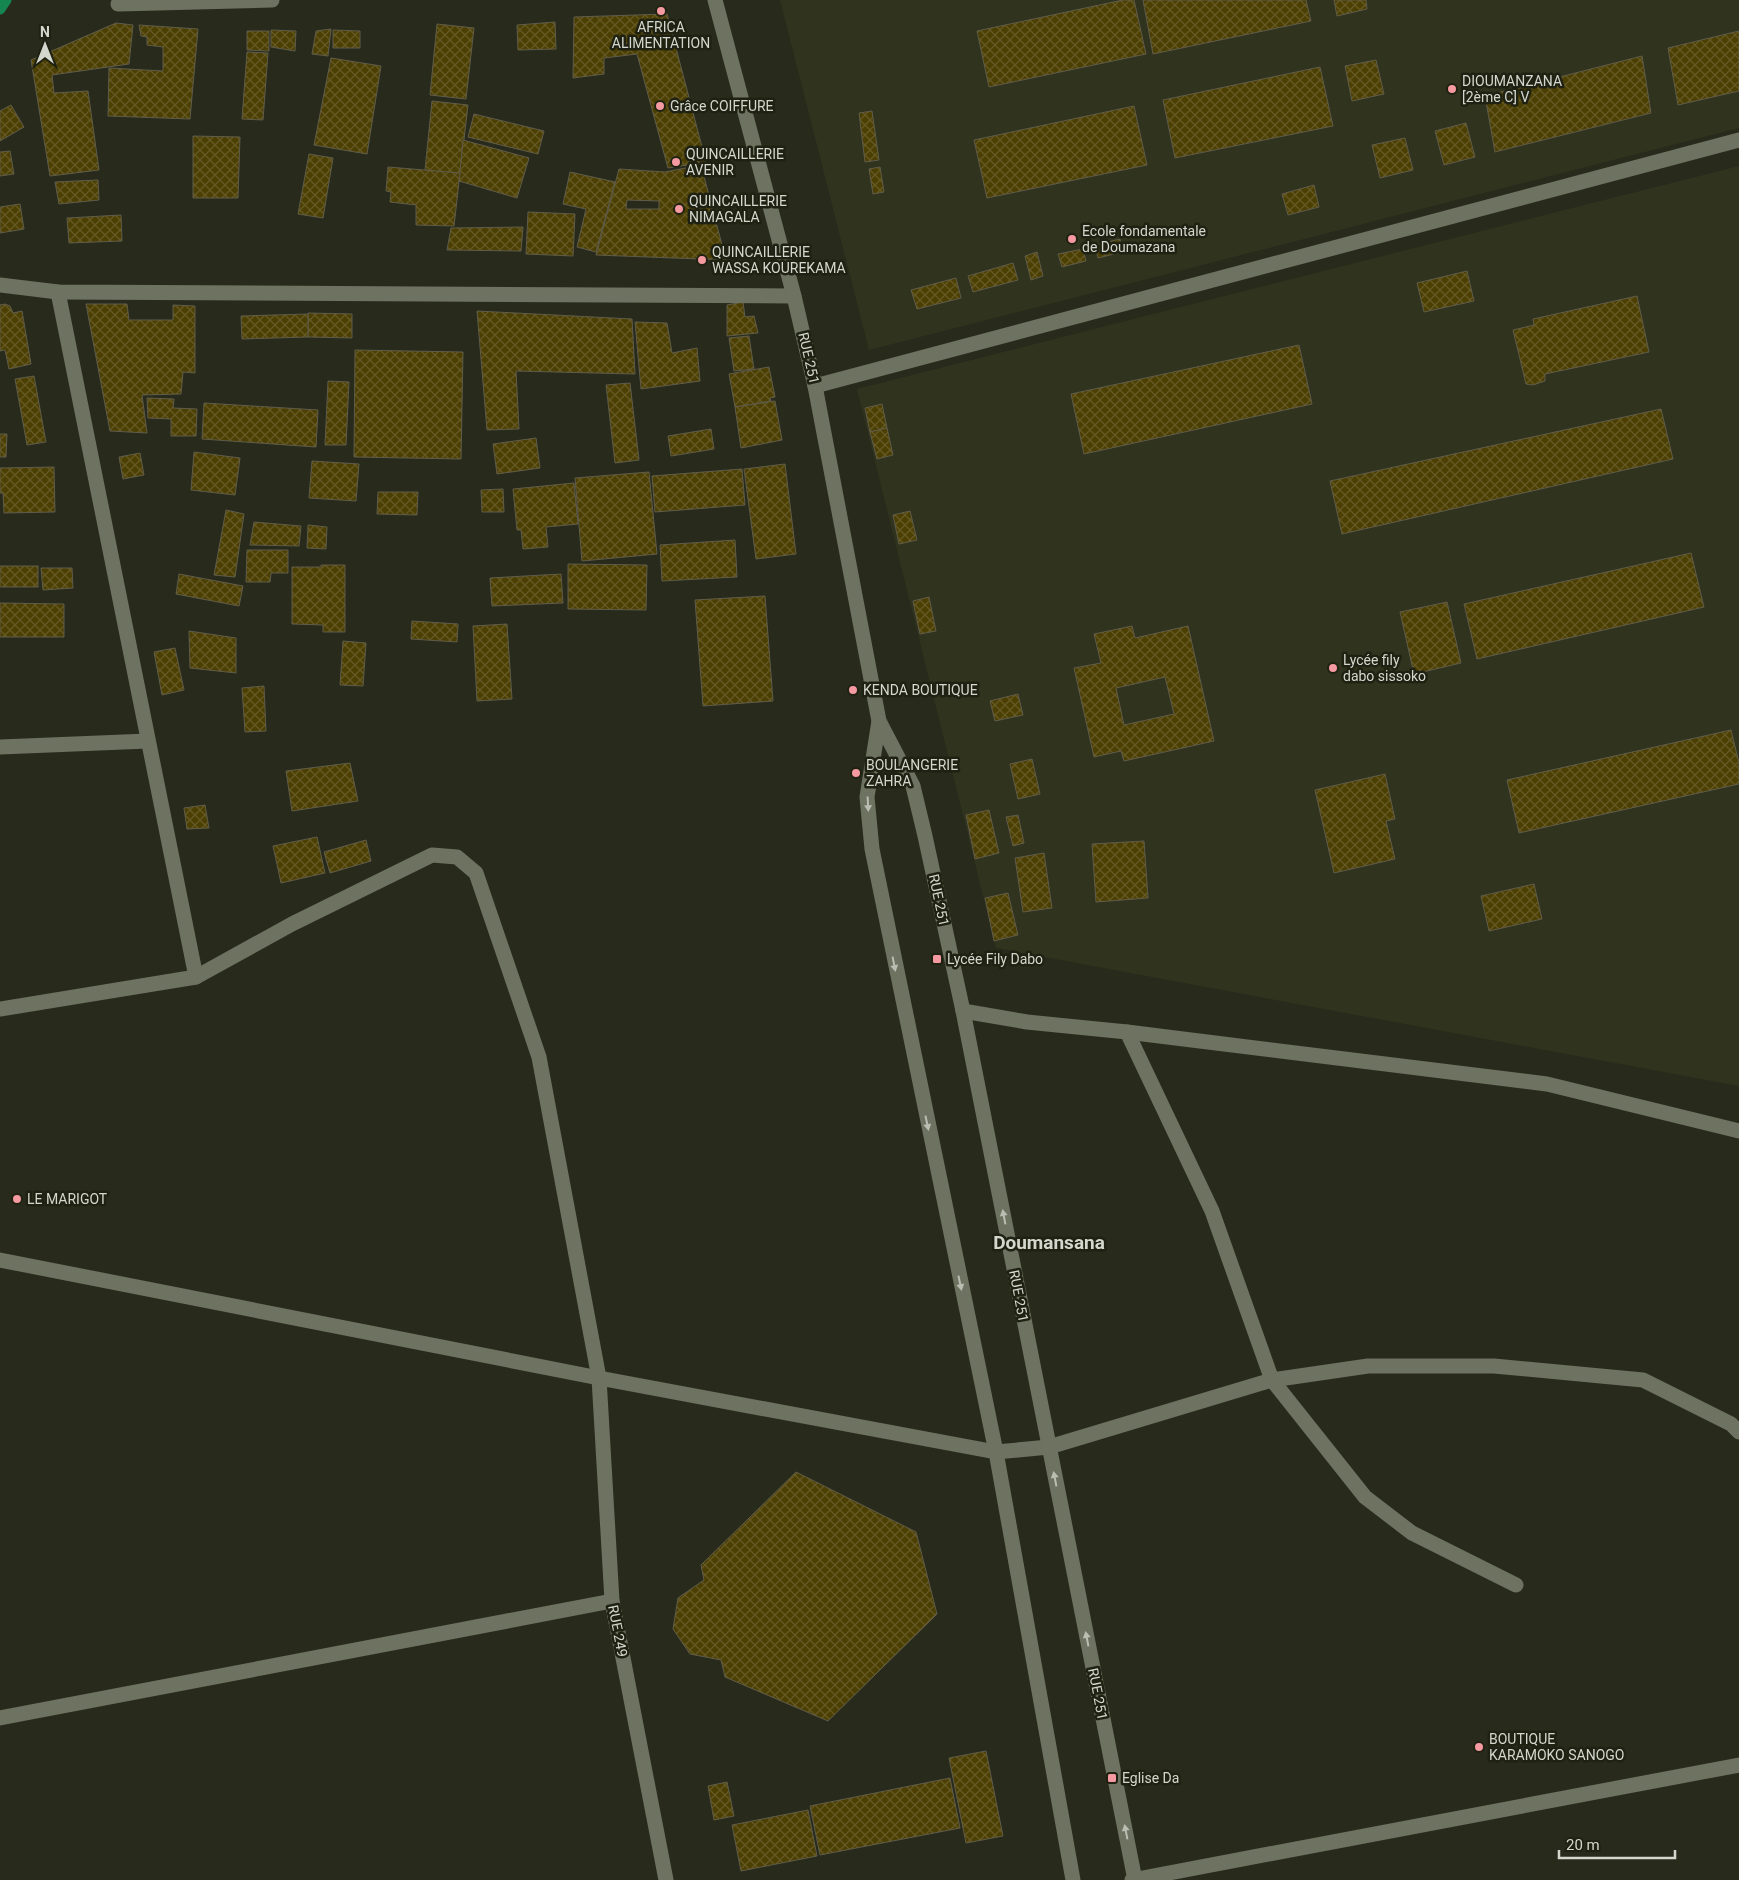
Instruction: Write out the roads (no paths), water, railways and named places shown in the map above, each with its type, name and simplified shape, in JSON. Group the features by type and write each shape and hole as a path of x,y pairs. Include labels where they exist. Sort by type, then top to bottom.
{"street":[{"path":"118,4 272,0"},
{"name":"RUE 251","path":"715,0 794,296 815,386 878,721 913,786 963,1011 1134,1880"},
{"path":"815,386 1739,140"},
{"path":"0,286 58,292 794,296"},
{"path":"58,292 196,977"},
{"name":"RUE 251","path":"878,721 867,797 872,849 996,1452 1073,1880"},
{"path":"0,747 148,741"},
{"name":"RUE 249","path":"0,1009 196,977 292,924 432,855 457,857 476,874 538,1057 599,1378 612,1601 666,1880"},
{"path":"963,1011 1027,1022 1127,1032 1547,1084 1739,1131"},
{"path":"1127,1032 1212,1211 1272,1380 1366,1497 1412,1533 1516,1585"},
{"path":"0,1260 599,1378 996,1452 1049,1447 1272,1380 1368,1366 1494,1366 1644,1380 1732,1424 1739,1432"},
{"path":"0,1718 612,1601"},
{"path":"1134,1880 1739,1765"}],"waterway":[{"path":"0,9 6,0"}],"place":[{"name":"AFRICA ALIMENTATION","path":"661,11"},
{"name":"DIOUMANZANA [2ème C] V","path":"1452,89"},
{"name":"Grâce COIFFURE","path":"660,106"},
{"name":"QUINCAILLERIE AVENIR","path":"676,162"},
{"name":"QUINCAILLERIE NIMAGALA","path":"679,209"},
{"name":"Ecole fondamentale de Doumazana","path":"1072,239"},
{"name":"QUINCAILLERIE WASSA KOUREKAMA","path":"702,260"},
{"name":"Lycée fily dabo sissoko","path":"1333,668"},
{"name":"KENDA BOUTIQUE","path":"853,690"},
{"name":"BOULANGERIE ZAHRA","path":"856,773"},
{"name":"Lycée Fily Dabo","path":"937,959"},
{"name":"LE MARIGOT","path":"17,1199"},
{"name":"BOUTIQUE KARAMOKO SANOGO","path":"1479,1747"},
{"name":"Eglise Da","path":"1112,1778"}],"district":[{"name":"Doumansana","path":"1049,1242"}]}
